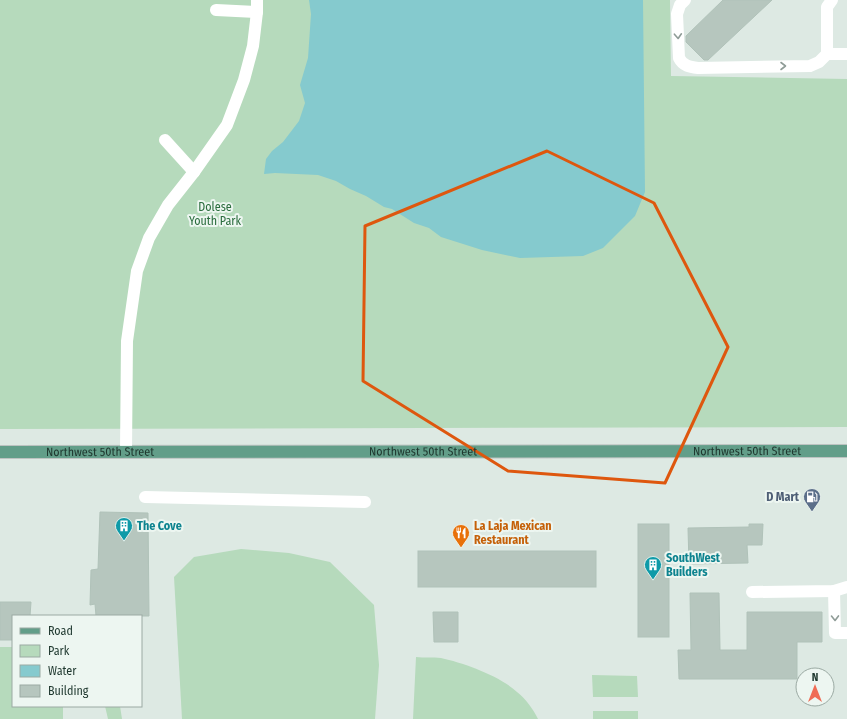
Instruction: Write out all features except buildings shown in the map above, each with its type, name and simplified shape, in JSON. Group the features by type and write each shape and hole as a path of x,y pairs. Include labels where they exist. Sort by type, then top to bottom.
{"main road":[{"name":"Northwest 50th Street","path":"0,452 847,451"}],"lane":[{"path":"126,452 127,341 138,272 149,238 168,205 194,172 227,125 244,80 253,46 257,0"},
{"path":"685,0 680,5 677,14 679,58 682,63 688,66 698,68 810,66 819,62 827,54 847,54"},
{"path":"827,54 826,7 832,0"},
{"path":"216,10 257,12"},
{"path":"165,140 194,172"},
{"path":"145,497 365,502"},
{"path":"752,592 834,591 847,587"},
{"path":"834,591 835,633 847,634"}],"highlighted area":[{"path":"547,151 654,203 728,347 665,483 508,471 363,381 365,226"}],"green space":[{"name":"Dolese Youth Park","path":"0,0 670,0 671,76 847,79 847,427 0,429"},
{"path":"241,549 289,553 330,562 374,605 379,665 375,719 182,719 174,577 194,557"},
{"path":"0,647 12,647 12,707 63,707 63,719 0,719"},
{"path":"416,657 441,658 450,660 492,676 510,686 520,695 529,704 538,719 413,719"},
{"path":"592,675 637,676 638,697 593,697"},
{"path":"105,707 120,707 122,719 108,719"},
{"path":"593,711 638,711 638,719 593,719"}],"water":[{"path":"309,0 643,0 645,192 635,216 603,248 583,256 520,258 482,250 441,237 429,228 414,223 392,209 384,207 336,181 318,175 275,173 264,174 266,159 272,151 283,142 299,121 305,103 300,85 308,58 311,14"}],"place":[{"name":"D Mart","path":"812,512"},
{"name":"The Cove","path":"124,541"},
{"name":"La Laja Mexican Restaurant","path":"461,548"},
{"name":"SouthWest Builders","path":"653,580"}]}
